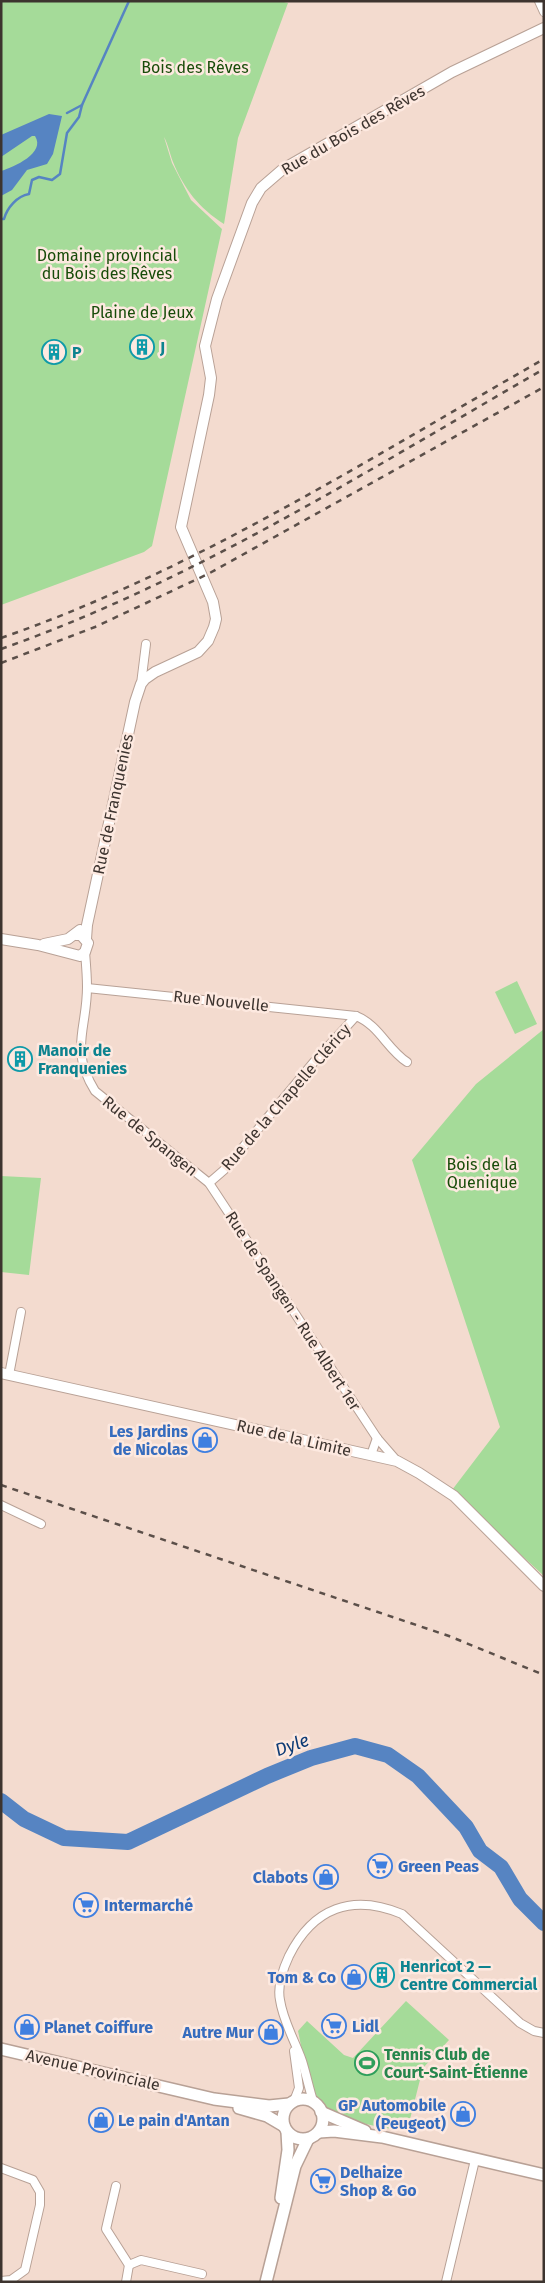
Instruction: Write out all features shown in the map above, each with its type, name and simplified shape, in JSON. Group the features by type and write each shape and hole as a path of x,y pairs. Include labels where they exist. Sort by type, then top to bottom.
{"main road":[{"name":"Avenue Provinciale","path":"1,2049 214,2098"},
{"path":"214,2098 269,2106 292,2102 301,2098 313,2101 321,2112 323,2120 319,2132"},
{"path":"214,2098 267,2116 294,2138 308,2139"},
{"path":"266,2282 290,2165 283,2114 292,2102"},
{"path":"321,2112 382,2137 544,2175"},
{"path":"290,2165 308,2139 319,2132 334,2131 382,2137"}],"street":[{"path":"539,1 544,12"},
{"name":"Rue du Bois des Rêves","path":"141,684 155,672 198,652 208,641 216,619 213,602 181,527 209,395 211,378 205,346 209,324 252,203 262,188 283,169 452,72 544,28"},
{"path":"141,684 146,644"},
{"name":"Rue de Franquenies","path":"77,954 88,947 86,939 87,924 135,702 141,684"},
{"path":"77,954 67,948 72,937 87,924"},
{"path":"38,945 72,937 86,939"},
{"path":"1,939 77,954"},
{"name":"Rue de Spangen","path":"77,954 85,970 87,988 80,1054 86,1077 95,1091 209,1184"},
{"name":"Rue Nouvelle","path":"87,988 356,1016"},
{"name":"Rue de la Chapelle Cléricy","path":"209,1184 224,1170 313,1063 356,1016 372,1025 395,1055 407,1062"},
{"name":"Rue de Spangen - Rue Albert 1er","path":"209,1184 377,1438 397,1462"},
{"path":"5,1374 21,1312"},
{"name":"Rue de la Limite","path":"5,1374 397,1462 419,1473 454,1496 544,1586"},
{"path":"371,1455 377,1438"},
{"path":"1,1505 41,1524"},
{"path":"313,2101 284,2018 279,1998 282,1971 299,1937 312,1924 329,1912 345,1906 369,1904 386,1907 402,1914 520,2023 534,2031 544,2033"},
{"path":"292,2037 299,2088 292,2102"},
{"path":"446,2282 474,2160"},
{"path":"1,2168 33,2180 40,2192 40,2205 25,2270 11,2280 1,2281"},
{"path":"116,2186 106,2229 129,2265 126,2282"},
{"path":"129,2265 141,2260 202,2274"}],"green space":[{"name":"Domaine provincial du Bois des Rêves","path":"1,1 280,1 288,3 238,138 224,224 207,211 187,189 177,172 164,137 172,163 191,200 222,229 152,546 144,552 1,605"},
{"path":"517,981 537,1024 515,1034 495,992"},
{"name":"Bois de la Quenique","path":"544,1029 544,1576 504,1539 449,1494 500,1427 412,1160 476,1084"},
{"path":"1,1176 41,1178 29,1275 1,1272"},
{"name":"Tennis Club de Court-Saint-Étienne","path":"406,2001 449,2040 423,2068 407,2131 360,2122 337,2114 327,2108 320,2101 311,2086 298,2031 307,2021 344,2055 353,2058"}],"water":[{"path":"49,114 62,116 53,154 47,164 27,170 12,190 1,196 1,171 27,158 33,153 37,142 35,136 32,136 1,157 1,135"}],"waterway":[{"path":"67,113 82,105 129,1"},
{"path":"1,219 4,219 7,211 17,200 29,194 32,180 39,177 52,180 60,174 67,133 79,117 82,105"},
{"name":"Dyle","path":"1,1801 24,1819 64,1838 128,1842 267,1776 311,1758 355,1746 388,1755 418,1776 466,1827 480,1851 501,1867 520,1899 544,1923"}],"railway":[{"path":"1,638 73,611 211,547 346,474 544,359"},
{"path":"1,649 73,622 143,591 211,557 346,484 544,369"},
{"path":"1,663 95,627 208,574 544,387"},
{"path":"1,1485 449,1636 544,1675"}],"place":[{"name":"J","path":"142,347"},
{"name":"P","path":"54,352"},
{"name":"Manoir de Franquenies","path":"20,1059"},
{"name":"Les Jardins de Nicolas","path":"205,1440"},
{"name":"Green Peas","path":"380,1866"},
{"name":"Clabots","path":"326,1877"},
{"name":"Intermarché","path":"86,1905"},
{"name":"Henricot 2 — Centre Commercial","path":"382,1975"},
{"name":"Tom & Co","path":"354,1977"},
{"name":"Lidl","path":"334,2026"},
{"name":"Planet Coiffure","path":"27,2027"},
{"name":"Autre Mur","path":"271,2032"},
{"name":"Tennis Club de Court-Saint-Étienne","path":"367,2063"},
{"name":"GP Automobile (Peugeot)","path":"463,2114"},
{"name":"Le pain d'Antan","path":"101,2120"},
{"name":"Delhaize Shop & Go","path":"323,2181"}],"park label":[{"name":"Bois des Rêves","path":"195,67"},
{"name":"Plaine de Jeux","path":"142,312"}]}
